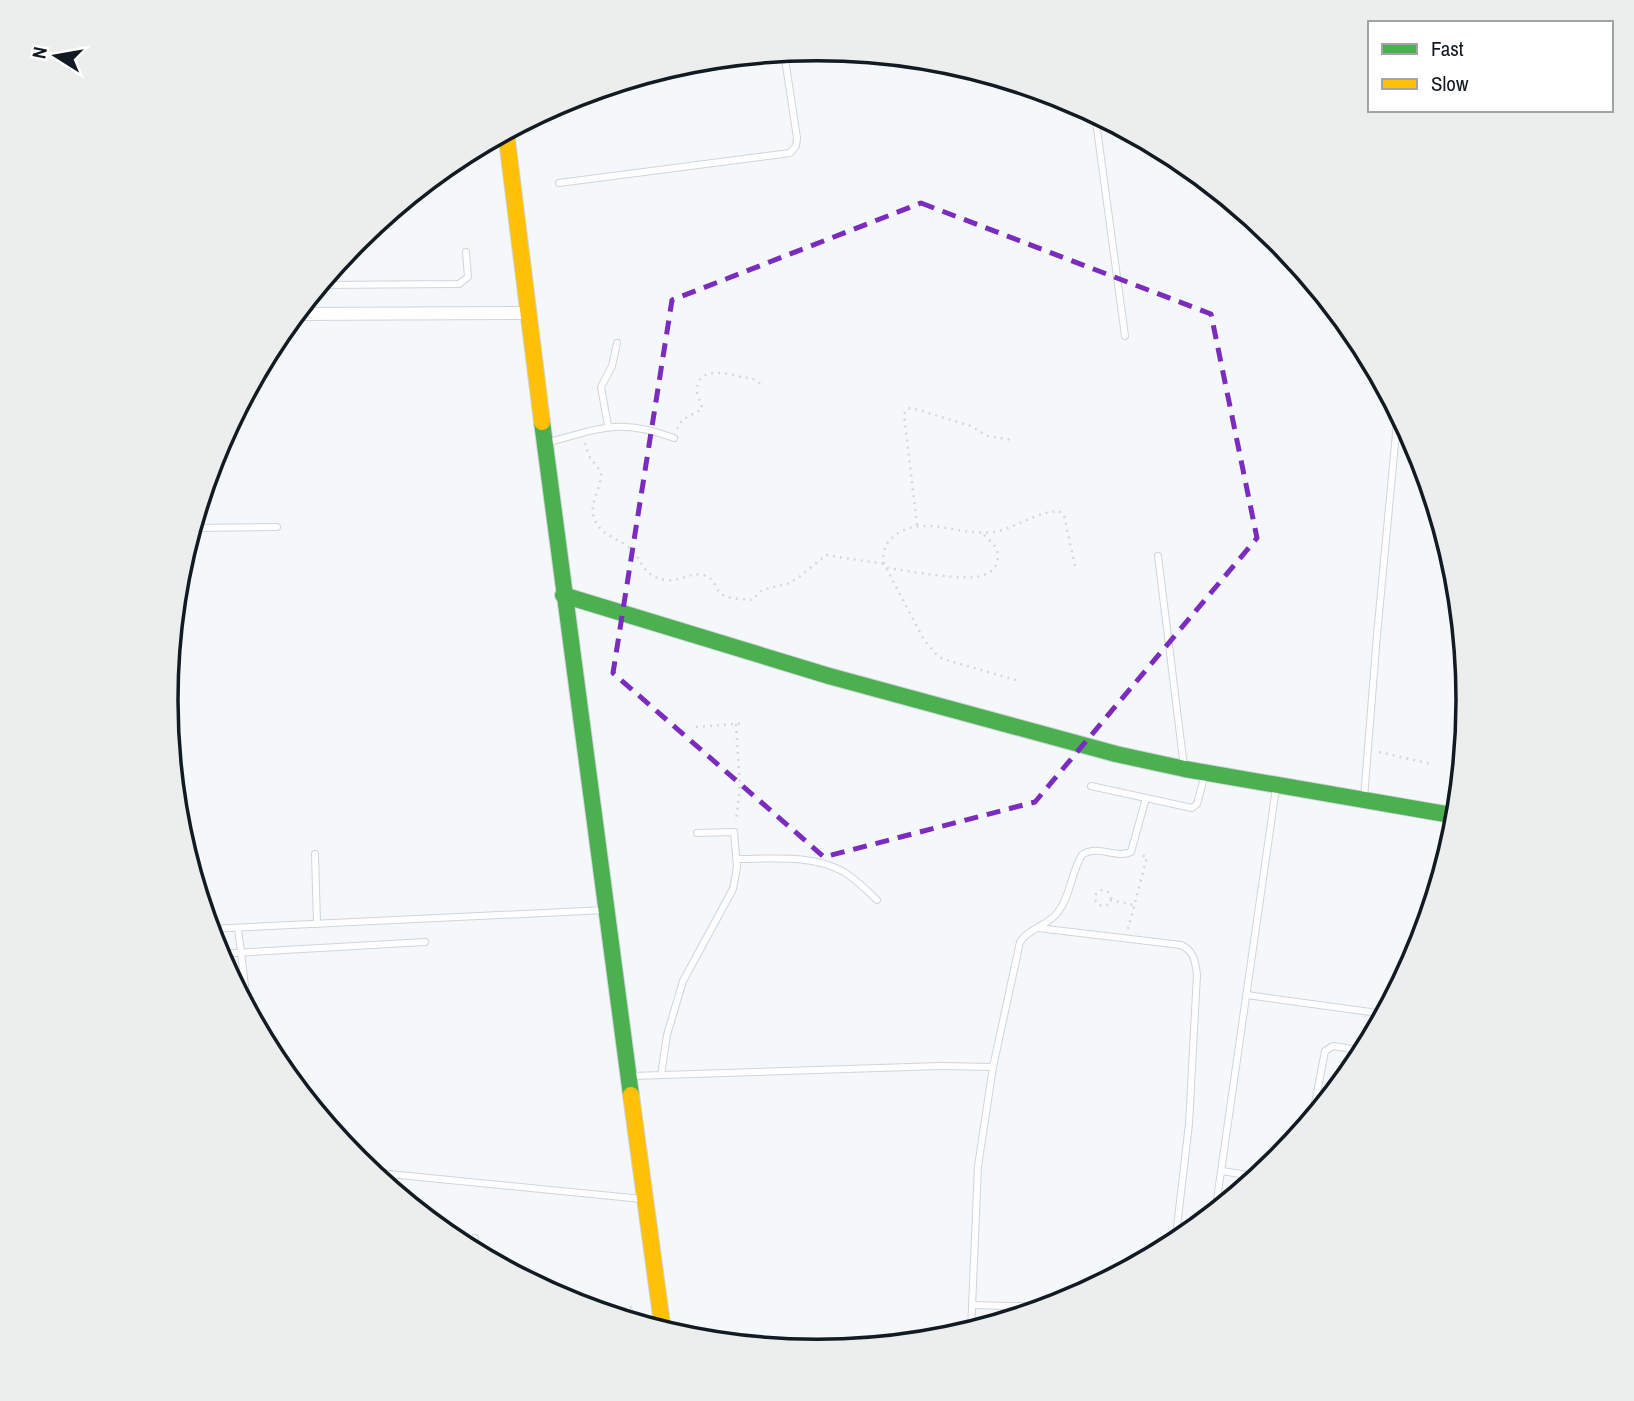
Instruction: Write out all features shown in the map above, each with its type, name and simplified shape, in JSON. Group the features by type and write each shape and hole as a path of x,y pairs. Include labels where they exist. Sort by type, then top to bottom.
{"street":[{"path":"507,142 563,595 662,1320"},
{"path":"308,314 527,313"},
{"path":"563,595 843,680 1081,746 1205,773 1446,814"}],"lane":[{"path":"559,183 790,153 796,146 797,138 786,62"},
{"path":"1097,125 1125,336"},
{"path":"331,285 459,284 466,281 469,273 466,252"},
{"path":"608,426 601,387 612,366 617,342"},
{"path":"544,443 608,426 641,427 674,438"},
{"path":"1364,798 1396,431"},
{"path":"202,528 277,527"},
{"path":"1158,556 1185,769"},
{"path":"1091,786 1188,808 1195,807 1205,773"},
{"path":"1217,1198 1276,785"},
{"path":"971,1320 976,1185 993,1067 1020,942 1026,934 1048,922 1060,910 1079,859 1086,852 1095,850 1125,855 1131,852 1146,798"},
{"path":"660,1075 667,1035 683,981 733,890 737,875 734,832 697,833"},
{"path":"315,854 317,924"},
{"path":"737,859 794,859 818,862 852,877 877,900"},
{"path":"220,929 607,910"},
{"path":"238,928 245,986"},
{"path":"1036,928 1181,945 1189,949 1196,963 1193,1074 1177,1229"},
{"path":"230,953 425,942"},
{"path":"1247,995 1375,1013"},
{"path":"1316,1100 1325,1051 1333,1046 1353,1049"},
{"path":"630,1076 940,1066 993,1067"},
{"path":"1222,1171 1245,1175"},
{"path":"388,1174 647,1199"},
{"path":"972,1305 1021,1306"}],"path":[{"path":"674,438 682,420 702,409 697,391 700,382 708,374 719,371 738,377 751,377 762,386"},
{"path":"917,525 904,414 907,409 912,408 967,425 988,436 1013,440"},
{"path":"582,433 589,456 601,472 593,508 595,521 607,536 627,546 643,568 655,576 673,580 690,574 703,575 711,578 725,597 752,600 762,590 798,578 826,555 884,564"},
{"path":"1016,680 943,659 936,654 924,640 884,564 883,551 889,540 907,527 917,525 982,533 999,531 1035,516 1059,511 1064,515 1076,571"},
{"path":"887,568 971,577 985,575 995,567 998,556 994,545 982,533"},
{"path":"696,727 746,723"},
{"path":"734,832 740,797 736,724"},
{"path":"1369,750 1431,764"},
{"path":"1125,939 1147,857 1131,852"},
{"path":"1106,891 1111,896 1110,900 1106,905 1098,905 1096,894 1106,891"},
{"path":"1110,900 1134,905"},
{"path":"620,1308 634,1307"}],"highlighted area":[{"path":"921,203 1211,314 1257,538 1035,802 824,857 613,673 672,300"}],"traffic: fast":[{"path":"542,422 631,1095"},
{"path":"563,595 829,676 1116,754 1185,769 1446,814"}],"traffic: slow":[{"path":"507,141 542,422"},
{"path":"631,1095 662,1320"}]}
